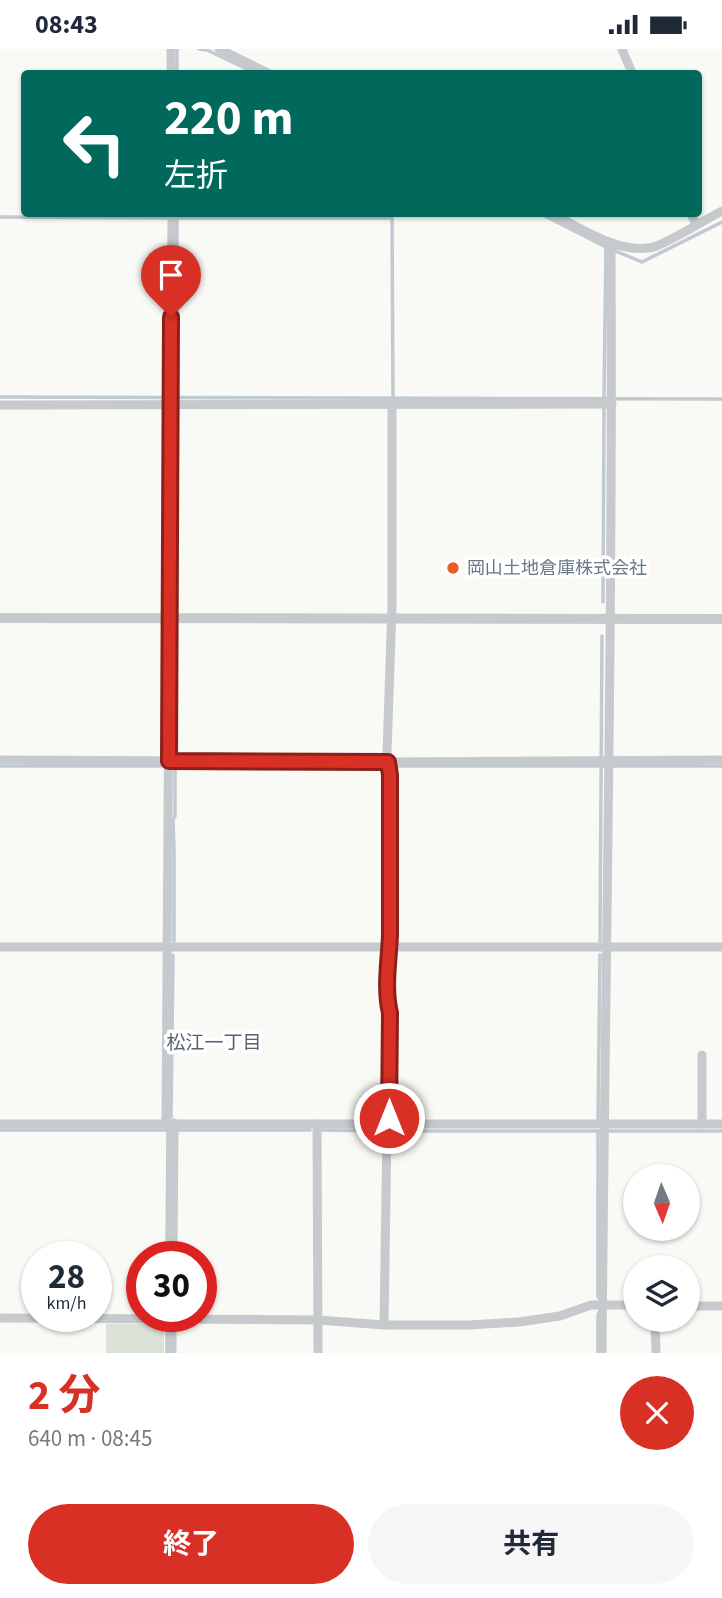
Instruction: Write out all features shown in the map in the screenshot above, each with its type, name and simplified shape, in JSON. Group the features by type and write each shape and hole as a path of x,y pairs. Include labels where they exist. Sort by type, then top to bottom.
{"street":[{"path":"171,49 171,70"},
{"path":"219,49 262,70"},
{"path":"622,49 631,70"},
{"path":"558,217 612,249 656,246 722,211"},
{"path":"172,217 173,402 169,618 171,763 167,948 173,1241"},
{"path":"692,217 695,225"},
{"path":"602,1353 607,947 605,763 610,619 608,402 612,249"},
{"path":"0,405 173,402 608,402"},
{"path":"384,1325 390,1026 387,753 392,404"},
{"path":"0,618 722,619"},
{"path":"0,760 389,766 722,760"},
{"path":"0,947 722,947"},
{"path":"702,1055 702,1124"},
{"path":"0,1123 722,1124"},
{"path":"317,1124 318,1353"},
{"path":"217,1318 318,1320 384,1325 469,1325 560,1316 591,1305 623,1305"},
{"path":"700,1306 722,1306"},
{"path":"0,1318 126,1317"},
{"path":"172,1332 172,1353"},
{"path":"655,1332 656,1353"}],"shaded area":[{"path":"112,1324 126,1324 126,1332 164,1332 164,1353 106,1353 106,1332 112,1332"}],"waterway":[{"path":"177,49 177,70"},
{"path":"199,49 207,50 249,70"},
{"path":"0,217 167,218"},
{"path":"176,601 177,217"},
{"path":"547,217 606,247"},
{"path":"175,218 392,218 393,398"},
{"path":"613,250 642,262 722,222"},
{"path":"604,398 606,246"},
{"path":"0,397 722,399"},
{"path":"603,602 604,406"},
{"path":"174,941 175,633"},
{"path":"600,941 602,636"},
{"path":"0,766 722,766"},
{"path":"171,1117 173,955"},
{"path":"598,1120 600,955"},
{"path":"167,1241 168,1129"},
{"path":"0,1130 170,1130"},
{"path":"178,1130 310,1130"},
{"path":"322,1130 381,1131"},
{"path":"395,1131 601,1131"},
{"path":"598,1131 598,1297"},
{"path":"609,1131 722,1131"},
{"path":"598,1314 598,1353"},
{"path":"167,1332 167,1353"}],"place":[{"name":"岡山土地倉庫株式会社","path":"453,568"}],"district":[{"name":"松江一丁目","path":"214,1043"}],"route":[{"path":"171,317 169,761 388,762 389,1118"}]}
